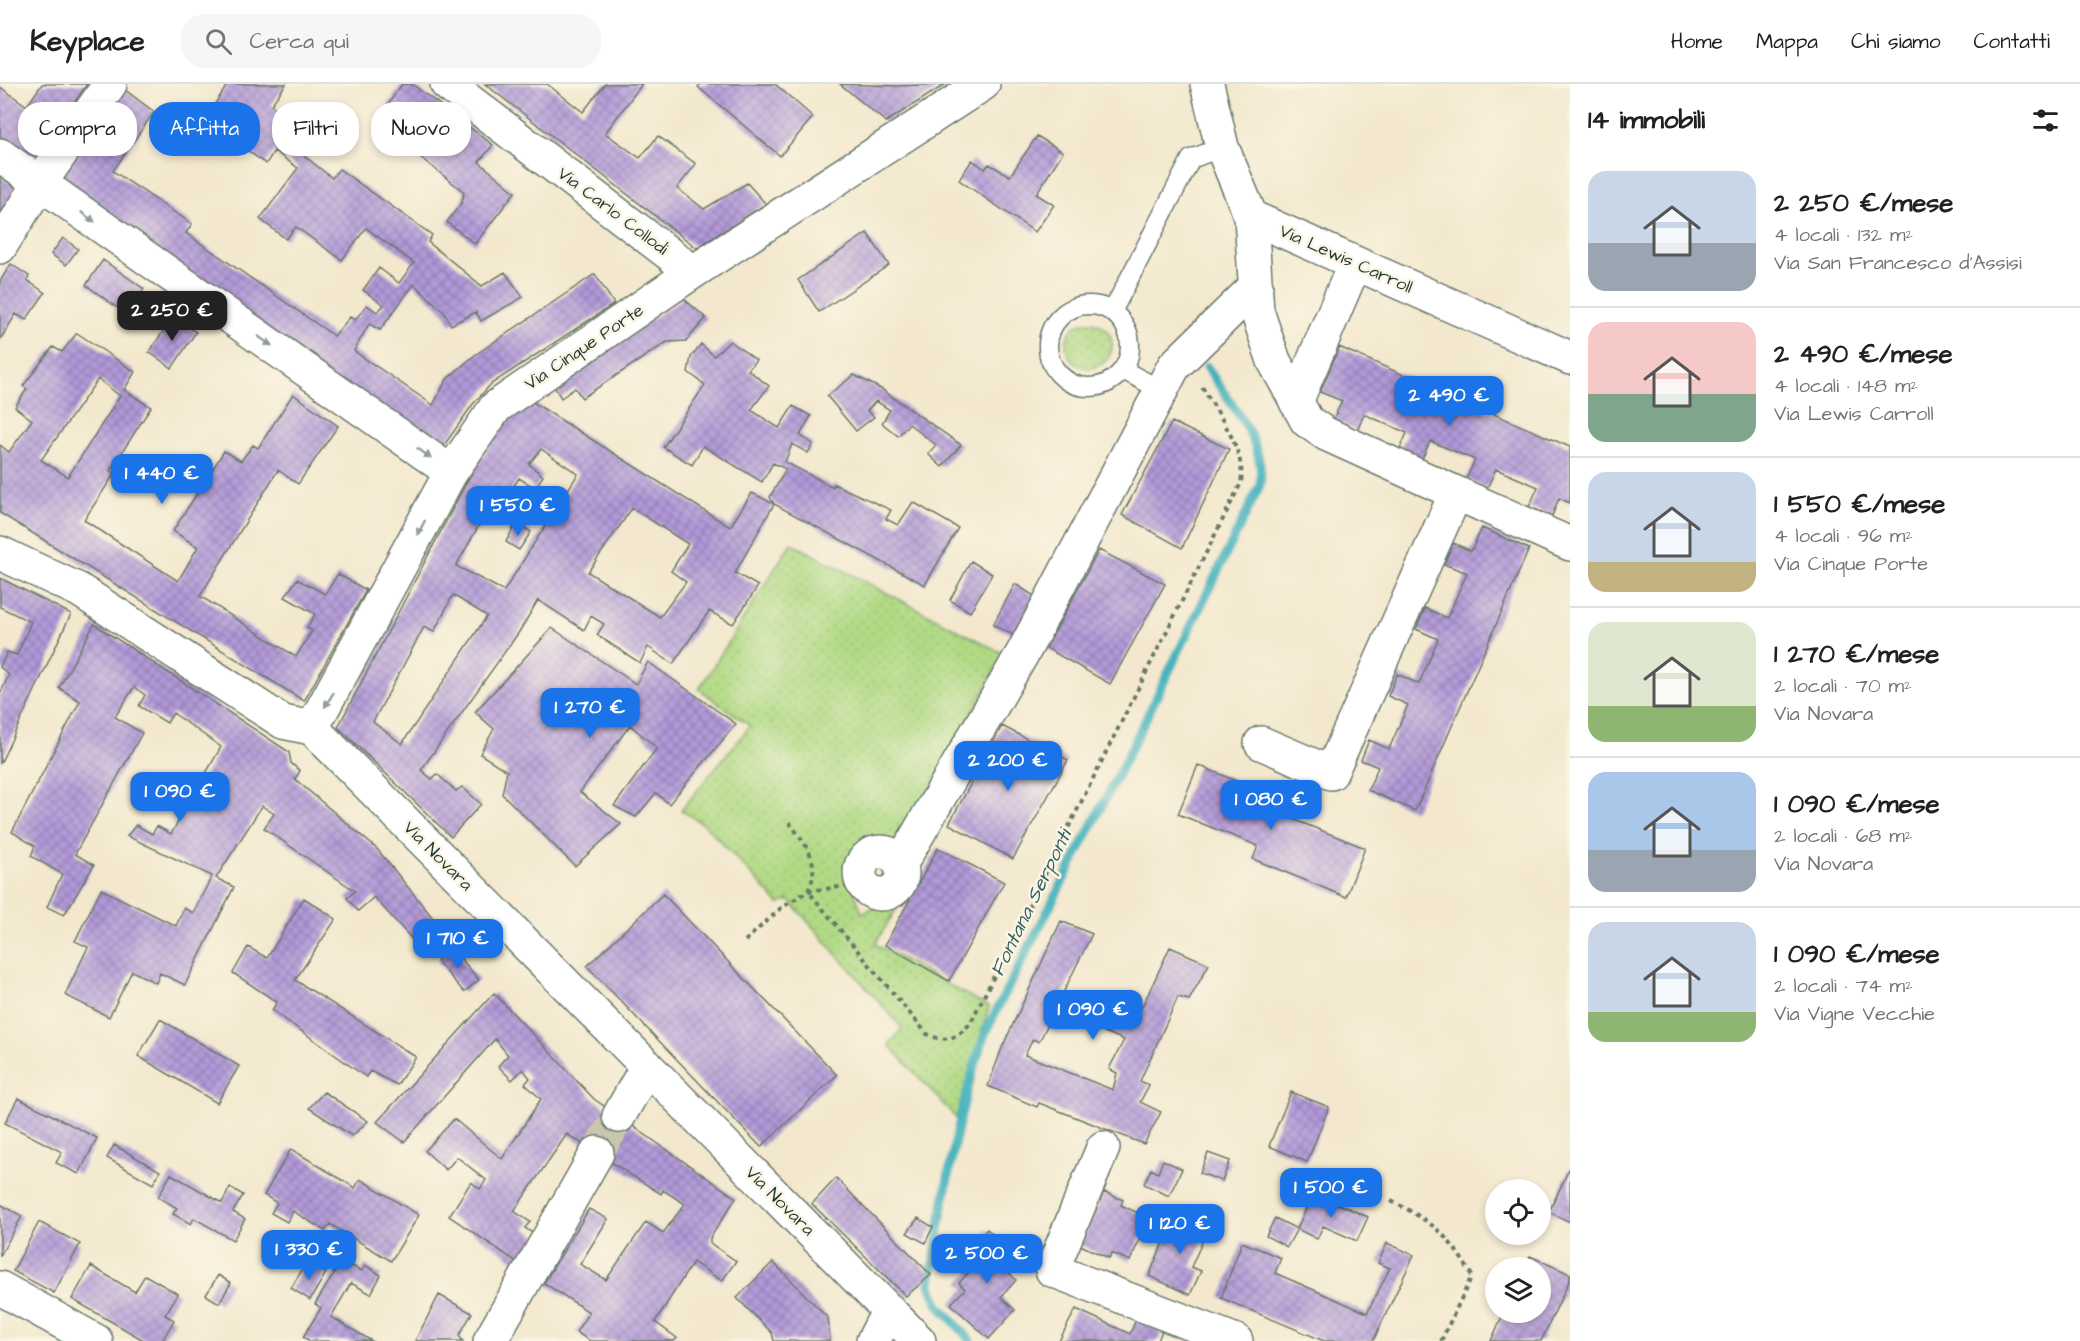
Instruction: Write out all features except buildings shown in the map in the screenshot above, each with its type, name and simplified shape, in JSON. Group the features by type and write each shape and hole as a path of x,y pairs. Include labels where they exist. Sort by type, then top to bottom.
{"street":[{"path":"0,247 40,183 110,84"},
{"name":"Via Carlo Collodi","path":"447,84 693,272"},
{"name":"Via Cinque Porte","path":"312,728 451,472 496,407 693,272 983,84"},
{"path":"1206,84 1222,147 1251,217 1257,311 1271,351 1307,421 1326,434 1570,544"},
{"path":"0,155 451,472"},
{"name":"Via Lewis Carroll","path":"1251,217 1570,358"},
{"path":"1296,402 1355,263"},
{"path":"863,884 874,892 887,893 901,878 900,865 1025,649 1174,366 1256,286"},
{"path":"1261,743 1331,773 1456,493"},
{"path":"0,553 79,590 283,722 312,728"},
{"name":"Via Novara","path":"312,728 919,1341"},
{"path":"619,1116 647,1066"},
{"path":"1103,1148 1052,1270 1215,1337"},
{"path":"490,1341 597,1153"},
{"path":"0,1288 96,1341"},
{"path":"873,1341 889,1310"}],"lane":[{"path":"1112,312 1191,159 1222,147"},
{"path":"1095,305 1112,312 1127,329 1131,343 1130,356 1123,370 1114,380 1101,386 1087,387 1073,384 1062,377 1049,354 1052,328 1059,317 1069,310 1095,305"},
{"path":"1123,370 1161,390"}],"path":[{"path":"808,891 927,1034 939,1040 952,1039 963,1033 971,1022 1241,483 1243,470 1239,455 1185,355"},
{"path":"789,822 805,843 813,862 814,877 808,891"},
{"path":"744,941 781,908 808,891 863,884"},
{"path":"1391,1201 1423,1216 1456,1247 1472,1276 1441,1341"}],"green space":[{"path":"1089,322 1105,329 1112,345 1105,361 1089,368 1073,361 1066,345 1073,329"},
{"path":"791,543 1004,654 900,846 863,839 844,864 862,913 906,893 875,944 989,1007 956,1118 889,1045 902,1028 789,900 779,904 705,825 681,810 750,726 699,689"}],"waterway":[{"name":"Fontana Serponti","path":"971,1341 938,1304 930,1285 952,1156 976,1060 987,1029 1130,751 1260,485 1261,469 1252,438 1207,367"}],"tunnel":[{"path":"597,1153 619,1116"}]}
